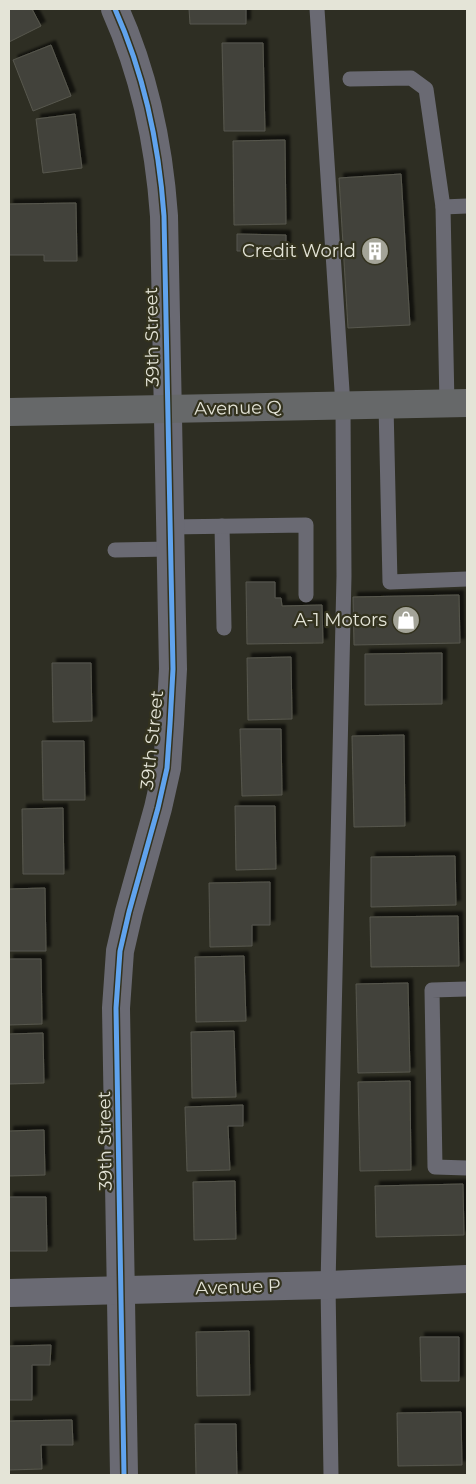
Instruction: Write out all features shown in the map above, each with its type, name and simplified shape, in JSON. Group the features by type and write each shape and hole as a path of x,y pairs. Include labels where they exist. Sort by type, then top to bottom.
{"highway":[{"name":"Avenue Q","path":"9,412 457,403"}],"street":[{"name":"39th Street","path":"115,9 145,89 162,180 172,669 166,768 158,808 120,951 116,1008 124,1475"},
{"name":"Avenue P","path":"9,1293 328,1285 467,1279"}],"lane":[{"path":"317,9 343,406 344,586 328,1285 331,1475"},
{"path":"350,79 411,78 426,89 443,208 457,403"},
{"path":"443,208 467,206"},
{"path":"386,405 390,582 467,579"},
{"path":"115,550 222,526 306,525 306,594"},
{"path":"222,526 224,628"},
{"path":"467,989 432,990 435,1167 467,1168"}],"building":[{"path":"9,9 32,9 41,26 9,42"},
{"path":"189,9 246,9 246,24 190,24"},
{"path":"222,43 263,43 265,131 224,131"},
{"path":"51,45 71,96 33,111 13,60"},
{"path":"75,114 82,168 43,173 36,119"},
{"path":"285,140 286,224 234,225 233,141"},
{"name":"Credit World","path":"401,174 410,325 348,328 339,178"},
{"path":"76,203 77,261 44,261 44,255 9,255 9,204"},
{"path":"237,234 286,235 286,259 268,259 268,251 258,251 258,254 244,255 244,251 237,251"},
{"name":"A-1 Motors","path":"246,582 275,582 275,598 281,598 282,606 322,605 323,643 247,644"},
{"name":"A-1 Motors","path":"459,595 460,643 354,645 353,597"},
{"path":"442,653 442,704 365,705 365,654"},
{"path":"291,657 292,719 248,720 247,658"},
{"path":"52,663 91,663 92,721 53,722"},
{"path":"240,729 281,729 282,795 242,796"},
{"path":"404,735 405,826 354,827 352,736"},
{"path":"42,741 84,741 85,800 43,800"},
{"path":"235,806 275,806 276,869 236,870"},
{"path":"63,808 64,874 23,874 22,809"},
{"path":"455,856 456,905 371,907 371,857"},
{"path":"270,882 270,925 252,925 252,946 210,947 209,883"},
{"path":"45,888 46,951 9,951 9,889"},
{"path":"458,916 459,966 371,967 370,917"},
{"path":"244,956 246,1021 196,1022 195,957"},
{"path":"9,959 41,959 42,1024 9,1025"},
{"path":"408,983 410,1072 358,1073 356,984"},
{"path":"234,1031 236,1097 192,1098 191,1032"},
{"path":"43,1033 44,1083 9,1084 9,1034"},
{"path":"410,1081 411,1170 360,1171 358,1082"},
{"path":"243,1105 243,1126 228,1126 230,1170 187,1171 185,1107"},
{"path":"44,1130 45,1175 9,1176 9,1131"},
{"path":"235,1181 236,1239 194,1240 193,1182"},
{"path":"463,1184 464,1235 376,1237 375,1186"},
{"path":"9,1197 46,1197 47,1251 9,1251"},
{"path":"249,1331 250,1395 197,1396 196,1332"},
{"path":"420,1337 459,1337 459,1381 421,1381"},
{"path":"51,1345 50,1365 32,1365 32,1400 9,1400 9,1346"},
{"path":"461,1412 462,1465 398,1466 397,1413"},
{"path":"72,1420 73,1445 41,1445 42,1469 9,1470 9,1421"},
{"path":"195,1424 236,1424 237,1475 196,1475"}],"cycle path":[{"path":"115,9 142,84 154,136 162,189 173,669 167,768 120,951 116,1008 124,1475"}],"place":[{"name":"Credit World","path":"375,251"},
{"name":"A-1 Motors","path":"406,620"}]}
